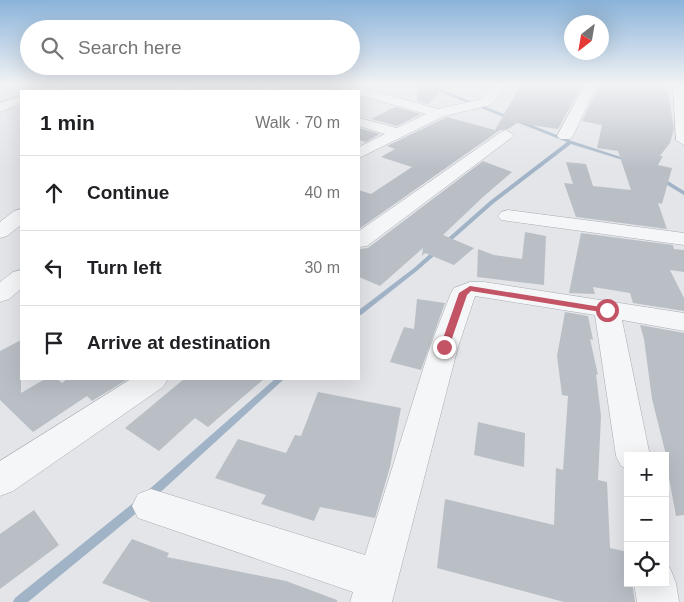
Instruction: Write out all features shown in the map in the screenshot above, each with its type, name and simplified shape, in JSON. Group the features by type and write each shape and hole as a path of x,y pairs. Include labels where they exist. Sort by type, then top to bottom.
{"street":[{"path":"360,153 442,112"},
{"path":"565,136 577,112"},
{"path":"682,112 684,140"},
{"path":"360,122 399,134"},
{"path":"360,240 506,135"},
{"path":"0,232 20,216"},
{"path":"508,216 684,239"},
{"path":"0,294 20,278"},
{"path":"151,506 374,591 444,347 463,293 470,288 484,289 684,322"},
{"path":"607,310 633,452"},
{"path":"5,468 151,380"},
{"path":"656,587 658,602"}],"building":[{"path":"385,112 414,112 421,114 397,126 371,119"},
{"path":"505,112 567,112 558,129 517,123 508,129 500,130 360,228 360,190 371,194 412,167 381,157 395,149 387,146 447,117 495,130"},
{"path":"586,112 671,112 674,129 670,143 660,156 663,156 658,165 672,168 662,204 658,203 667,229 576,217 564,183 573,184 566,162 586,164 593,186 631,190 618,151 597,148 602,125 582,121"},
{"path":"360,128 380,134 366,142 360,140"},
{"path":"483,161 512,172 443,235 474,248 454,265 425,253 422,256 423,248 380,286 360,277 360,249 368,248"},
{"path":"525,232 546,236 544,285 477,277 478,249 494,255 522,259"},
{"path":"581,233 673,245 674,249 684,250 684,272 670,270 684,298 684,311 633,303 630,293 593,287 595,294 569,293"},
{"path":"417,299 445,303 421,370 390,362 404,327 414,329"},
{"path":"565,312 588,316 593,340 590,339 598,375 596,374 601,416 598,480 607,482 610,548 624,551 624,587 633,587 635,602 564,602 437,568 445,499 554,525 556,468 563,470 568,396 562,395 557,356"},
{"path":"640,325 684,333 684,515 676,516 669,478 669,452 665,452 652,399 644,339"},
{"path":"20,341 21,393 43,380 58,380 62,383 66,380 126,380 92,401 87,396 33,432 0,400 0,351"},
{"path":"183,380 263,380 208,427 195,418 159,451 125,428"},
{"path":"318,392 401,408 390,467 375,518 320,507 314,521 261,504 266,495 215,478 238,439 286,453 295,435 301,436"},
{"path":"478,422 525,433 524,467 474,455"},
{"path":"34,510 59,545 0,589 0,534"},
{"path":"132,539 169,553 167,557 286,581 337,600 337,602 151,602 102,583"}],"waterway":[{"path":"495,112 570,142"},
{"path":"360,312 416,269 492,202 570,142"},
{"path":"570,142 628,160"},
{"path":"661,179 684,193"},
{"path":"149,496 279,380"},
{"path":"19,602 141,503"}],"route":[{"path":"444,347 463,293 470,288 607,310"}]}
